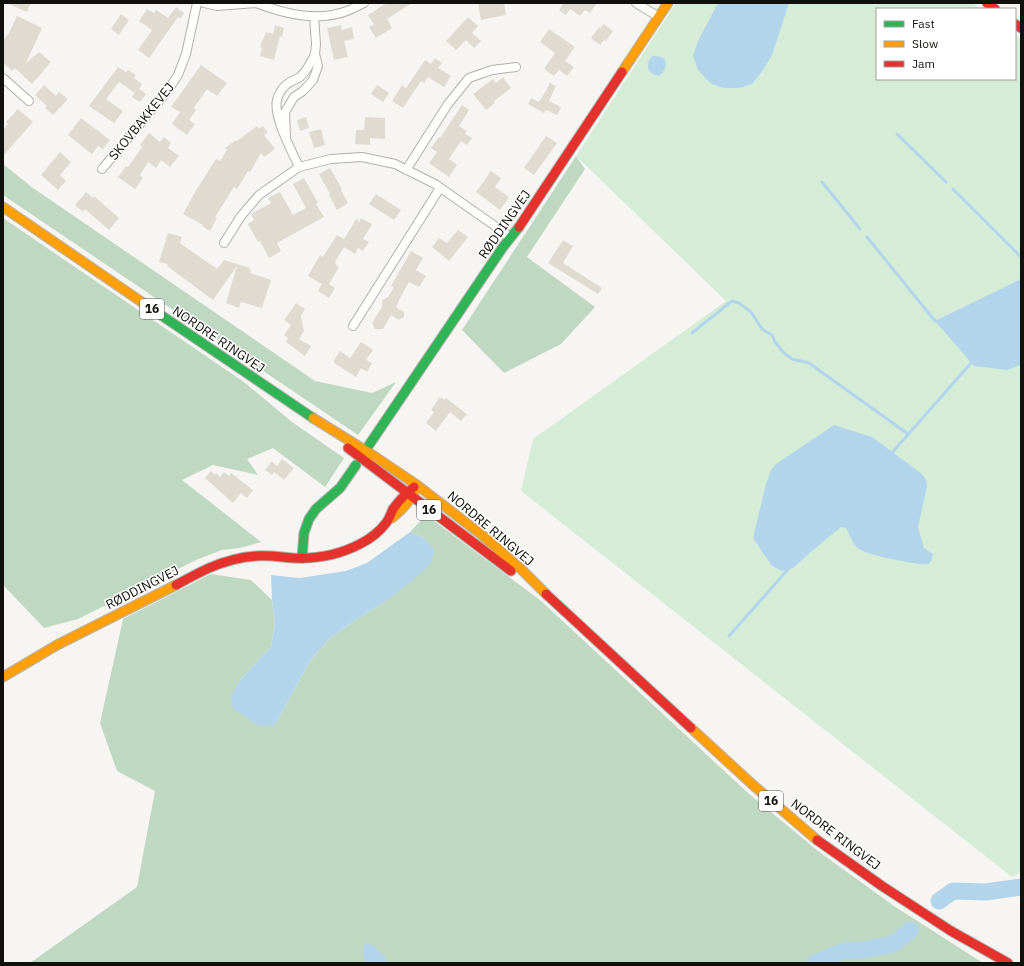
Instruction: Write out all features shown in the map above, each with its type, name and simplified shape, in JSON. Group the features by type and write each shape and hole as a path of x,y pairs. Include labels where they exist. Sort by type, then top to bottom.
{"main road":[{"name":"RØDDINGVEJ","path":"369,444 518,227 668,3"},
{"name":"NORDRE RINGVEJ","path":"3,207 301,411 371,454 417,485 482,535 522,570 753,785 819,841 882,886 932,919 1008,963"},
{"name":"NORDRE RINGVEJ","path":"301,411 365,462 559,606"},
{"path":"302,558 303,537 308,520 314,512 340,489 356,465"},
{"name":"RØDDINGVEJ","path":"3,677 57,645 209,568 232,560 257,556 302,558 325,557 345,551 361,543 381,529 387,522 394,508 409,495 417,485"}],"street":[{"name":"SKOVBAKKEVEJ","path":"102,169 166,93 178,75 186,54 197,3"},
{"path":"204,3 217,6 256,3 274,10 297,15 314,16 324,16 346,11 364,3"},
{"path":"636,3 658,17"},
{"path":"286,138 285,112 294,98 313,80 318,66 315,54 316,44 314,16"},
{"path":"299,167 280,126 276,101 280,92 286,85 299,77 306,70 315,54"},
{"path":"406,170 448,104 470,78 492,70 516,67"},
{"path":"3,78 29,102"},
{"path":"224,243 241,216 259,195 299,167 331,159 362,157 395,164 440,188 505,233 509,239"},
{"path":"353,326 440,188"}],"green space":[{"path":"676,3 973,3 980,8 876,8 876,80 1016,80 1016,35 1021,39 1021,872 1012,877 521,491 533,439 726,301 576,156"},
{"path":"576,156 585,169 527,257 595,307 561,344 504,373 462,330"},
{"path":"3,164 33,188 315,381 372,393 396,382 358,435 3,195"},
{"path":"3,218 244,382 292,422 344,458 325,487 273,448 247,459 258,475 213,465 182,480 261,542 240,548 222,550 196,560 78,619 44,628 3,585"},
{"path":"426,515 540,600 748,793 818,851 894,906 983,963 30,963 137,887 155,791 117,771 100,723 123,619 211,574 251,580 272,600 275,622 271,647 240,680 274,726 311,659 331,637 384,602 424,538 410,532"}],"water":[{"path":"718,3 789,3 772,55 752,84 739,88 723,88 710,83 698,70 693,56 698,41"},
{"path":"652,56 661,57 666,62 665,69 659,76 652,74 648,69 648,62"},
{"path":"1021,279 1021,365 1007,370 974,366 935,321"},
{"path":"834,425 872,437 922,474 926,480 927,486 918,527 924,548 933,554 929,564 905,562 882,557 859,549 851,539 846,528 841,527 793,568 782,571 772,566 753,538 766,484 771,470 776,464"},
{"path":"410,532 424,538 434,550 431,563 412,581 384,602 331,637 311,659 274,726 257,725 233,708 231,696 240,680 271,647 275,622 271,575 300,578 346,571 367,563"},
{"path":"365,943 372,945 385,957 388,963 365,963"}],"building":[{"path":"7,3 31,3 27,12"},
{"path":"387,3 412,3 387,19 392,28 376,38 369,27 374,24 368,15"},
{"path":"478,3 504,3 506,15 481,20"},
{"path":"562,3 597,3 590,13 585,10 580,16 570,9 566,15 560,11 559,10 563,4"},
{"path":"176,7 184,13 180,19 178,17 149,58 138,50 152,30 139,21 147,9 154,13 156,10 168,18"},
{"path":"121,14 129,20 119,35 111,29"},
{"path":"17,16 42,28 26,63 39,52 51,62 32,84 15,68 12,71 3,62 3,40 9,33"},
{"path":"468,17 478,26 472,33 481,41 474,48 466,40 456,50 446,41"},
{"path":"604,24 613,31 606,41 604,40 600,45 591,38 599,27 600,28"},
{"path":"275,25 284,28 282,37 280,36 274,60 260,56 262,48 260,47 266,32 273,34"},
{"path":"341,25 342,30 352,27 354,39 344,41 348,57 334,60 327,28"},
{"path":"549,29 575,47 565,61 574,67 567,76 559,70 554,76 544,69 555,53 540,42"},
{"path":"435,58 442,63 438,68 451,76 444,87 428,77 424,83 421,81 403,108 392,101 402,85 406,88 425,60 431,64"},
{"path":"201,65 227,83 217,96 207,89 194,108 196,110 189,120 195,124 187,135 172,124 180,112 171,107"},
{"path":"118,67 126,72 128,70 136,75 134,78 142,84 139,89 146,94 140,102 132,97 135,93 119,82 106,99 123,111 114,123 89,106"},
{"path":"503,77 511,88 494,101 495,103 486,110 473,94 493,79 496,83"},
{"path":"550,83 556,86 549,101 561,107 557,115 546,110 544,113 528,104 531,98 539,102"},
{"path":"44,85 56,96 59,92 68,99 53,115 45,108 47,106 35,95"},
{"path":"377,85 389,93 383,102 371,94"},
{"path":"462,105 469,110 459,126 467,131 465,134 472,138 467,145 461,141 449,159 457,165 449,177 429,163 437,152 431,148 439,137 440,138"},
{"path":"18,109 33,122 3,156 3,130 8,124 6,122"},
{"path":"306,117 309,128 300,131 297,120"},
{"path":"365,117 385,118 385,139 370,138 370,145 355,144 356,130 364,130"},
{"path":"81,118 110,140 103,149 98,146 92,154 68,135"},
{"path":"257,126 259,129 263,126 268,133 264,135 275,149 264,157 261,153 250,172 248,171 237,189 234,187 215,217 217,218 210,231 202,226 203,225 183,214 216,159 220,161 227,150 225,148"},
{"path":"321,129 325,145 314,148 309,132"},
{"path":"149,133 160,142 164,137 171,143 168,148 179,156 170,167 161,160 156,168 148,162 140,175 143,178 135,189 118,177 126,166 128,167 142,147 140,145"},
{"path":"546,136 557,143 534,175 524,168"},
{"path":"60,152 71,162 60,175 66,181 58,190 41,175"},
{"path":"330,168 348,203 337,210 319,174"},
{"path":"491,171 501,178 495,187 509,197 500,210 476,192"},
{"path":"304,178 324,217 277,243 281,251 269,258 260,241 258,242 248,224 254,220 251,214 271,203 268,198 280,192 293,215 306,208 293,184"},
{"path":"86,192 93,198 94,196 119,218 109,230 85,209 83,212 75,205"},
{"path":"376,194 401,210 394,220 369,204"},
{"path":"357,218 359,223 361,218 372,224 363,239 369,242 363,251 358,248 355,254 344,247 335,262 335,264 339,267 329,284 335,288 329,298 318,291 322,284 308,276 320,255 323,257 337,235 344,239"},
{"path":"458,230 468,237 449,261 432,247 439,238 447,243"},
{"path":"168,233 182,237 180,243 217,269 224,260 250,268 250,273 271,280 262,308 241,302 239,308 226,303 237,266 213,300 167,266 168,264 159,262"},
{"path":"563,240 573,246 563,263 602,288 598,294 548,263"},
{"path":"411,251 423,258 416,270 426,276 419,287 409,282 399,300 396,307 404,312 404,317 399,320 391,315 383,329 375,329 372,323 382,307 382,300 388,297 394,287 391,286"},
{"path":"296,303 305,309 301,316 304,331 299,339 311,346 305,356 286,342 288,338 284,335 291,325 284,320"},
{"path":"361,342 373,350 366,360 372,363 367,372 361,368 356,377 334,363 334,360 340,351 350,358"},
{"path":"440,397 444,400 446,398 467,414 461,421 450,412 436,431 426,423 434,412 431,410"},
{"path":"282,459 294,468 284,480 274,472 272,475 265,470 272,461 277,466"},
{"path":"211,471 220,477 224,472 229,476 231,473 253,490 247,498 241,493 233,503 205,478"}],"waterway":[{"path":"897,134 946,182"},
{"path":"822,182 860,229"},
{"path":"953,189 1021,257"},
{"path":"867,237 935,321 939,322"},
{"path":"692,333 732,301 739,303 751,312 762,329 772,335 775,342 784,353 792,359 809,363 908,434"},
{"path":"890,455 974,361"},
{"path":"729,636 790,567"},
{"path":"939,901 953,891 986,892 1021,887"},
{"path":"815,963 843,951 863,950 893,944 910,930"}],"traffic: fast":[{"path":"369,445 503,247 519,227"},
{"path":"149,307 313,418"},
{"path":"302,558 304,533 309,519 316,509 340,488 356,465"}],"traffic: slow":[{"path":"622,72 668,3"},
{"path":"3,207 149,307"},
{"path":"313,418 417,485 482,535 522,570 546,594"},
{"path":"392,518 405,506 415,490"},
{"path":"3,677 57,645 176,585"},
{"path":"691,728 753,785 817,840"}],"traffic: jam":[{"path":"987,3 994,8"},
{"path":"1016,25 1021,28"},
{"path":"519,227 622,72"},
{"path":"348,448 511,571"},
{"path":"176,585 209,568 238,559 261,556 310,558 336,554 352,548 367,540 381,529 395,506 405,494 414,487"},
{"path":"546,594 691,728"},
{"path":"817,840 882,886 951,931 1008,963"}]}
